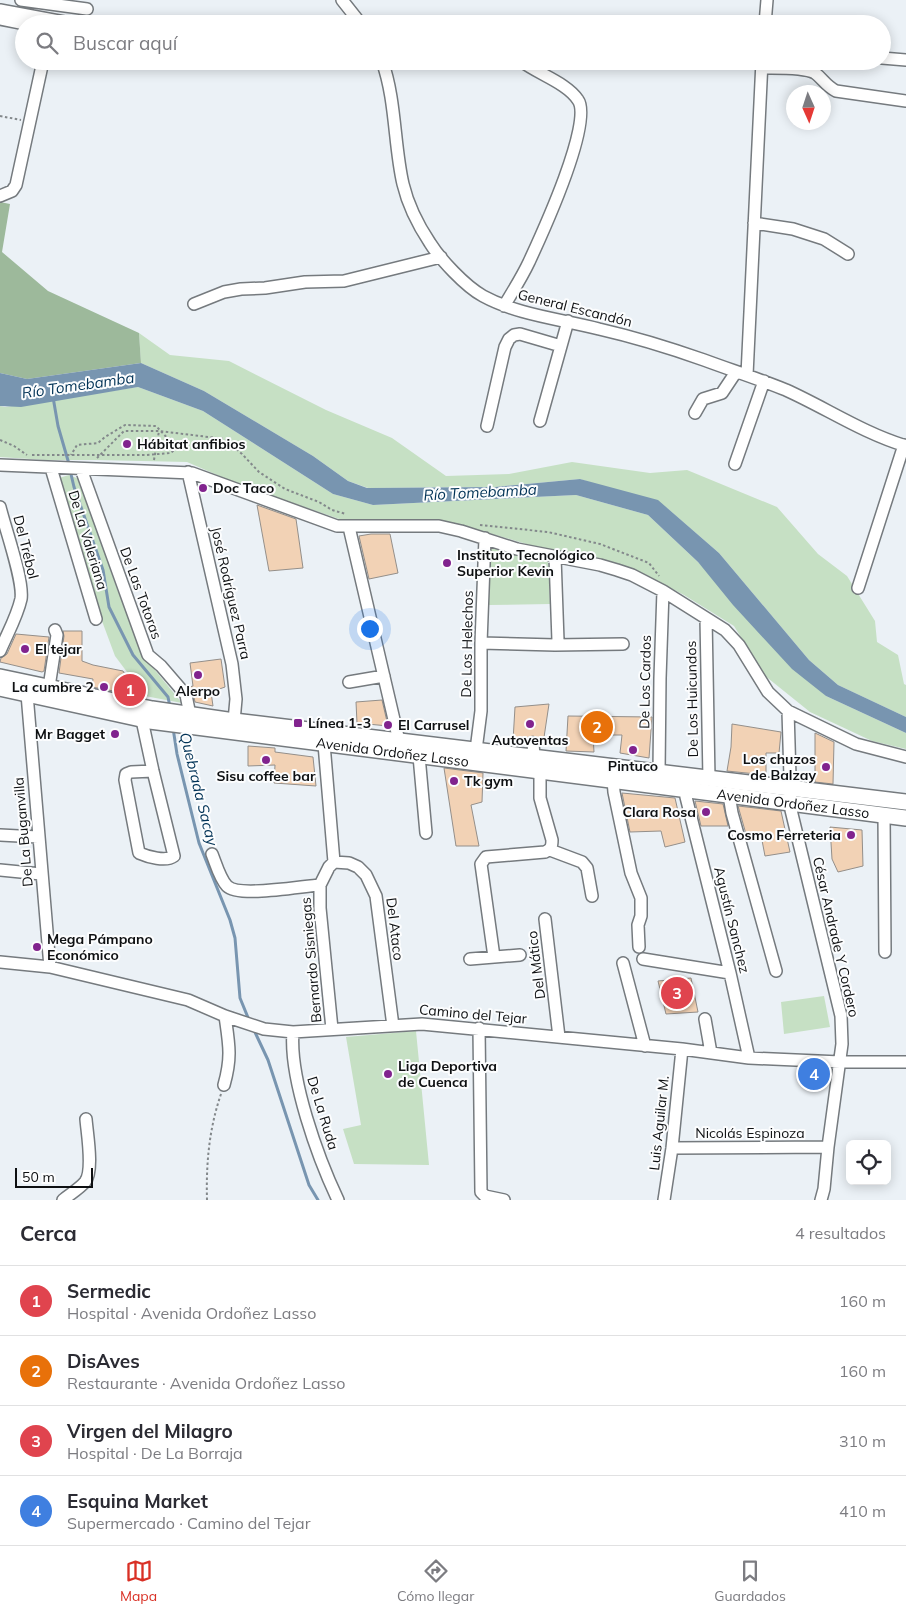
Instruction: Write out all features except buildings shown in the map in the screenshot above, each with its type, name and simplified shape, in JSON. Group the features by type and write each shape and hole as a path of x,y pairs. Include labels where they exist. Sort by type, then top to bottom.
{"main road":[{"name":"Avenida Ordoñez Lasso","path":"0,677 49,687 148,716"},
{"name":"Avenida Ordoñez Lasso","path":"0,688 148,716 192,721 324,744 419,756 536,757 613,780 686,790 729,795 906,802"},
{"name":"Avenida Ordoñez Lasso","path":"192,721 234,722 659,772 709,779 906,818"}],"street":[{"path":"21,0 87,9"},
{"path":"342,0 354,15"},
{"path":"766,15 767,0"},
{"path":"0,10 27,15"},
{"path":"0,19 15,22"},
{"path":"891,59 906,60"},
{"path":"0,196 12,191 16,185 41,70"},
{"name":"General Escandón","path":"384,70 393,110 403,185 416,221 452,271 481,295 504,306 656,344 742,373 787,390 876,435 905,446"},
{"path":"504,306 528,263 561,187 577,141 582,117 580,101 572,92 536,70"},
{"path":"695,413 703,399 722,393 742,373 754,223 762,70"},
{"path":"798,70 812,72 820,77 827,87 836,91 906,101"},
{"path":"754,223 794,229 824,239 848,254"},
{"path":"194,304 224,292 305,282 344,281 441,257"},
{"path":"540,421 568,321"},
{"path":"487,426 505,347 509,339 514,335 520,334 561,346"},
{"path":"735,464 764,382"},
{"path":"858,588 905,446"},
{"path":"0,466 188,472 326,523 349,527 439,526 485,538 517,549 591,563 617,570 632,575 663,591 718,625 732,637 768,692 788,711 856,744 906,757"},
{"name":"De La Valeriana","path":"51,468 96,619"},
{"name":"De Las Totoras","path":"74,469 148,655 186,695 192,721"},
{"name":"José Rodríguez Parra","path":"188,472 232,664 236,699 234,722"},
{"name":"Del Trébol","path":"0,508 20,583 21,597 0,650"},
{"path":"349,527 399,741"},
{"name":"De Los Helechos","path":"476,750 481,711 485,538"},
{"path":"554,557 558,641 556,645"},
{"name":"De Los Cardos","path":"659,772 663,591"},
{"name":"De Los Huicundos","path":"706,618 709,779"},
{"path":"49,687 58,635 56,630"},
{"path":"482,643 623,644"},
{"path":"349,682 384,676"},
{"name":"De La Buganvilla","path":"27,694 50,967"},
{"name":"César Andrade Y Cordero","path":"788,711 790,796 841,1016 842,1044 840,1062 824,1189 820,1200"},
{"path":"148,716 152,771 174,856 168,860 139,853 125,780 126,774 131,772 152,771"},
{"path":"324,744 334,862"},
{"path":"419,756 426,833"},
{"path":"536,757 540,798 552,840 550,850"},
{"path":"613,780 631,873 641,898 642,907 638,925 639,947"},
{"name":"Agustín Sanchez","path":"686,790 686,797 749,1058"},
{"path":"729,795 732,813 776,970"},
{"path":"884,815 885,952"},
{"path":"0,835 38,837"},
{"path":"494,957 482,864 486,857 550,850 582,862 588,868 592,896"},
{"path":"212,854 226,885 231,889 264,891 320,885"},
{"name":"Bernardo Sisniegas","path":"332,1029 320,908 320,885 329,867 334,862"},
{"name":"Del Ataco","path":"334,862 349,863 358,867 366,875 376,896 393,1026"},
{"path":"0,870 41,874"},
{"name":"Del Mático","path":"546,919 559,1037"},
{"path":"470,959 520,955"},
{"path":"644,958 730,973"},
{"name":"Camino del Tejar","path":"0,962 50,967 188,1000 229,1018 264,1029 293,1032 422,1024 682,1049 749,1058 840,1062 906,1062"},
{"path":"623,962 645,1046"},
{"path":"224,1085 230,1056 229,1018"},
{"path":"705,1019 711,1053"},
{"path":"479,1028 481,1192 485,1196 504,1200"},
{"name":"De La Ruda","path":"293,1032 294,1068 315,1143 338,1200"},
{"name":"Luis Aguilar M.","path":"664,1200 672,1148 682,1049"},
{"path":"892,1061 906,1070"},
{"path":"63,1200 85,1182 88,1176 86,1119"},
{"name":"Nicolás Espinoza","path":"672,1148 828,1147"}],"path":[{"path":"0,116 30,122"},
{"path":"0,440 14,446 27,455 99,456 156,454 171,453 175,449 172,443 156,426 125,425 104,437 98,443 78,446 71,455"},
{"path":"151,471 156,454 159,430"},
{"path":"74,469 99,456 124,431 159,430 224,439 259,472 285,488 319,502 332,510 354,515"},
{"path":"24,467 27,455"},
{"path":"481,525 548,532 600,544 649,564 660,577"},
{"path":"207,1200 207,1166 211,1126 224,1085"}],"green space":[{"path":"0,202 10,204 2,252 48,291 139,333 141,363 27,379 0,373"},
{"path":"139,333 170,355 229,361 326,410 392,438 446,476 509,474 572,462 650,473 687,470 777,507 818,554 847,576 875,621 877,642 898,655 904,684 906,685 906,717 838,685 809,660 719,553 667,508 580,479 495,487 368,488 348,481 313,456 204,391 141,363"},
{"path":"138,387 203,411 333,494 373,505 576,495 648,515 698,562 826,696 906,733 906,749 872,741 810,712 764,675 734,626 684,595 634,569 577,553 540,548 465,526 438,521 345,521 238,484 187,462 45,460 0,457 0,406 5,407"},
{"path":"69,475 79,479 117,589 145,658 182,703 145,696 115,656 99,613 59,478"},
{"path":"490,544 548,560 550,604 489,605"},
{"path":"824,996 830,1027 784,1034 781,1002"},
{"path":"416,1031 429,1165 354,1164 343,1129 361,1125 346,1037"}],"water":[{"name":"Río Tomebamba","path":"141,363 204,391 313,456 348,481 367,488 495,487 580,479 658,500 719,553 809,660 838,685 906,717 906,733 826,696 792,669 733,605 698,562 648,515 576,495 373,505 333,494 203,411 138,387 21,407 0,406 0,373 27,379"}],"waterway":[{"name":"Quebrada Sacay","path":"53,397 58,426 69,464"},
{"name":"Quebrada Sacay","path":"70,470 74,487 103,570 109,607 133,655 168,697 170,707"},
{"name":"Quebrada Sacay","path":"173,728 177,754 199,843 230,920 235,938 240,998 249,1020"},
{"name":"Quebrada Sacay","path":"253,1028 268,1060 309,1185 318,1200"}],"place":[{"name":"Hábitat anfibios","path":"127,444"},
{"name":"Doc Taco","path":"203,488"},
{"name":"Instituto Tecnológico Superior Kevin","path":"447,563"},
{"name":"El tejar","path":"25,649"},
{"name":"Alerpo","path":"198,675"},
{"name":"La cumbre 2","path":"104,687"},
{"name":"Sermedic","path":"130,690"},
{"name":"Línea 1-3","path":"298,723"},
{"name":"Autoventas","path":"530,724"},
{"name":"El Carrusel","path":"388,725"},
{"name":"DisAves","path":"597,727"},
{"name":"Mr Bagget","path":"115,734"},
{"name":"Pintuco","path":"633,750"},
{"name":"Sisu coffee bar","path":"266,760"},
{"name":"Los chuzos de Balzay","path":"826,767"},
{"name":"Tk gym","path":"454,781"},
{"name":"Clara Rosa","path":"706,812"},
{"name":"Cosmo Ferreteria","path":"851,835"},
{"name":"Mega Pámpano Económico","path":"37,947"},
{"name":"Virgen del Milagro","path":"677,993"},
{"name":"Liga Deportiva de Cuenca","path":"388,1074"},
{"name":"Esquina Market","path":"814,1074"}]}
